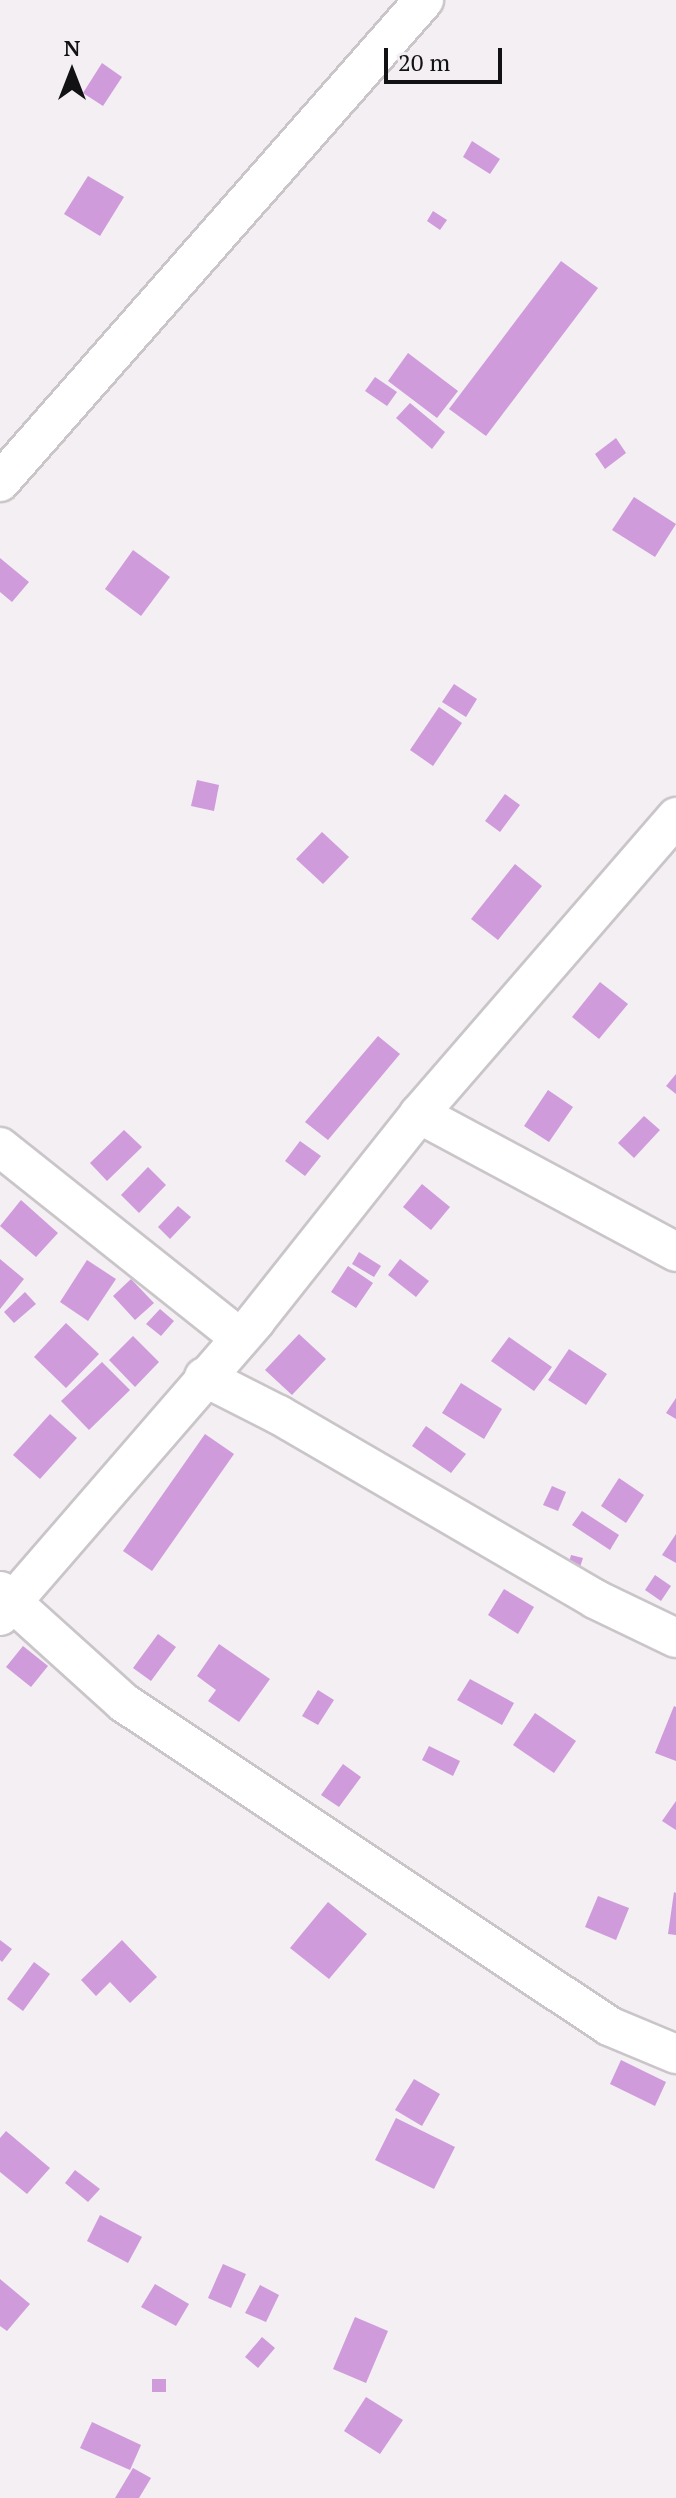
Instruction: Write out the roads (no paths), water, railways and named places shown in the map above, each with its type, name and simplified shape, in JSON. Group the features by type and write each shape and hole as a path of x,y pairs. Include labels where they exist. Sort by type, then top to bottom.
{"street":[{"path":"0,482 424,0"},
{"path":"669,836 419,1114 240,1338 4,1603 124,1703 609,2026 676,2054"},
{"path":"419,1114 676,1252"},
{"path":"0,1147 240,1338"},
{"path":"204,1377 279,1415 595,1599 676,1638"}]}
